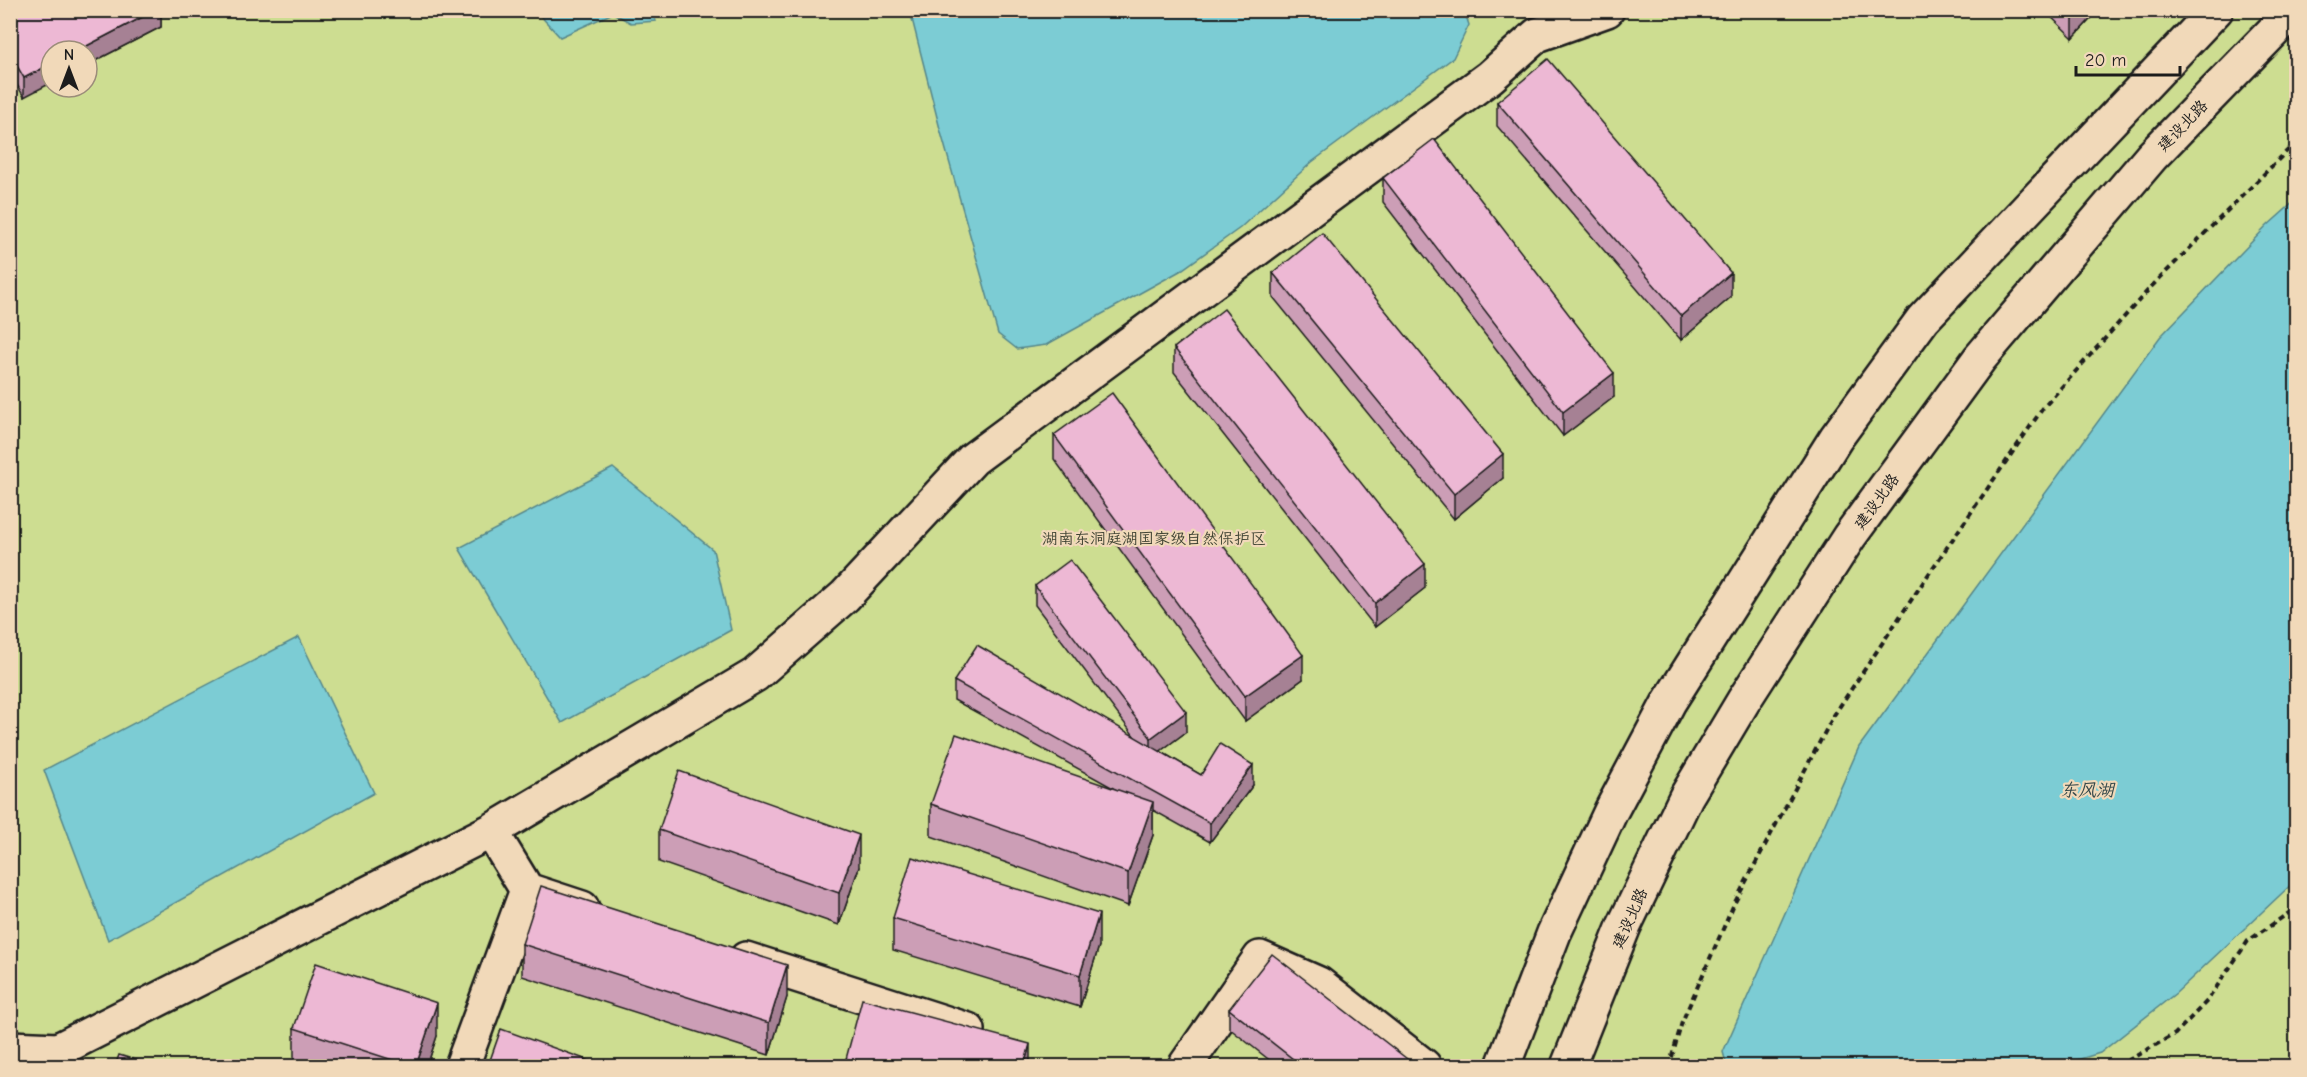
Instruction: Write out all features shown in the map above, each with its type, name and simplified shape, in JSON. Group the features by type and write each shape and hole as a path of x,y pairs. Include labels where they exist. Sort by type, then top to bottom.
{"street":[{"path":"10,1048 58,1050 491,831 755,675 845,596 973,459 1490,77 1537,35 1607,10"},
{"path":"1503,1066 1554,933 1611,810 1669,702 1836,438 1923,319 2216,10"},
{"name":"建设北路","path":"1568,1066 1624,926 1686,797 1743,700 1850,537 1988,349 2152,156 2294,10"},
{"path":"491,831 527,890 606,915"},
{"path":"462,1066 527,890"},
{"path":"718,951 999,1040"},
{"path":"1185,1066 1260,958 1319,984 1424,1066"}],"path":[{"path":"1676,1066 1671,1060 1682,1022 1734,904 1834,715 1866,667 2043,408 2150,288 2296,142"},
{"path":"2118,1066 2175,1034 2206,1001 2248,941 2296,908"}],"green space":[{"name":"湖南东洞庭湖国家级自然保护区","path":"10,11 2296,11 2296,1066 11,1066"}],"water":[{"path":"1464,10 1469,25 1453,58 1312,162 1240,228 1180,271 1046,345 1017,349 998,334 940,129 910,11"},
{"path":"536,11 652,11 656,21 631,23 613,13 560,37"},
{"name":"东风湖","path":"2296,200 2296,880 2176,993 2100,1053 2057,1066 1727,1066 1723,1052 1859,747 2160,337 2267,226"},
{"path":"613,468 713,550 731,630 562,723 459,548"},
{"path":"299,637 374,793 108,940 44,770"}],"building":[{"path":"10,10 156,10 99,40 39,39 39,70 24,78 10,54"},
{"path":"2064,10 2081,10 2073,19"},
{"path":"1548,59 1731,273 1681,316 1497,102"},
{"path":"1434,139 1614,373 1563,412 1383,178"},
{"path":"1322,233 1503,454 1454,494 1273,273"},
{"path":"1224,309 1425,564 1375,603 1174,348"},
{"path":"1112,393 1303,655 1245,696 1054,435"},
{"path":"1070,560 1186,712 1151,738 1035,586"},
{"path":"977,645 1201,775 1220,744 1253,765 1210,823 954,681"},
{"path":"956,734 1153,802 1128,873 931,804"},
{"path":"679,771 859,835 839,893 659,830"},
{"path":"912,857 1099,914 1080,975 893,918"},
{"path":"541,886 787,965 769,1023 522,944"},
{"path":"1272,954 1411,1062 1407,1066 1302,1066 1229,1009"},
{"path":"316,963 437,1003 416,1066 294,1028"},
{"path":"862,999 1030,1044 1024,1066 873,1066 846,1059"},
{"path":"501,1029 604,1066 488,1066"},
{"path":"119,1055 156,1066 115,1066"}]}
